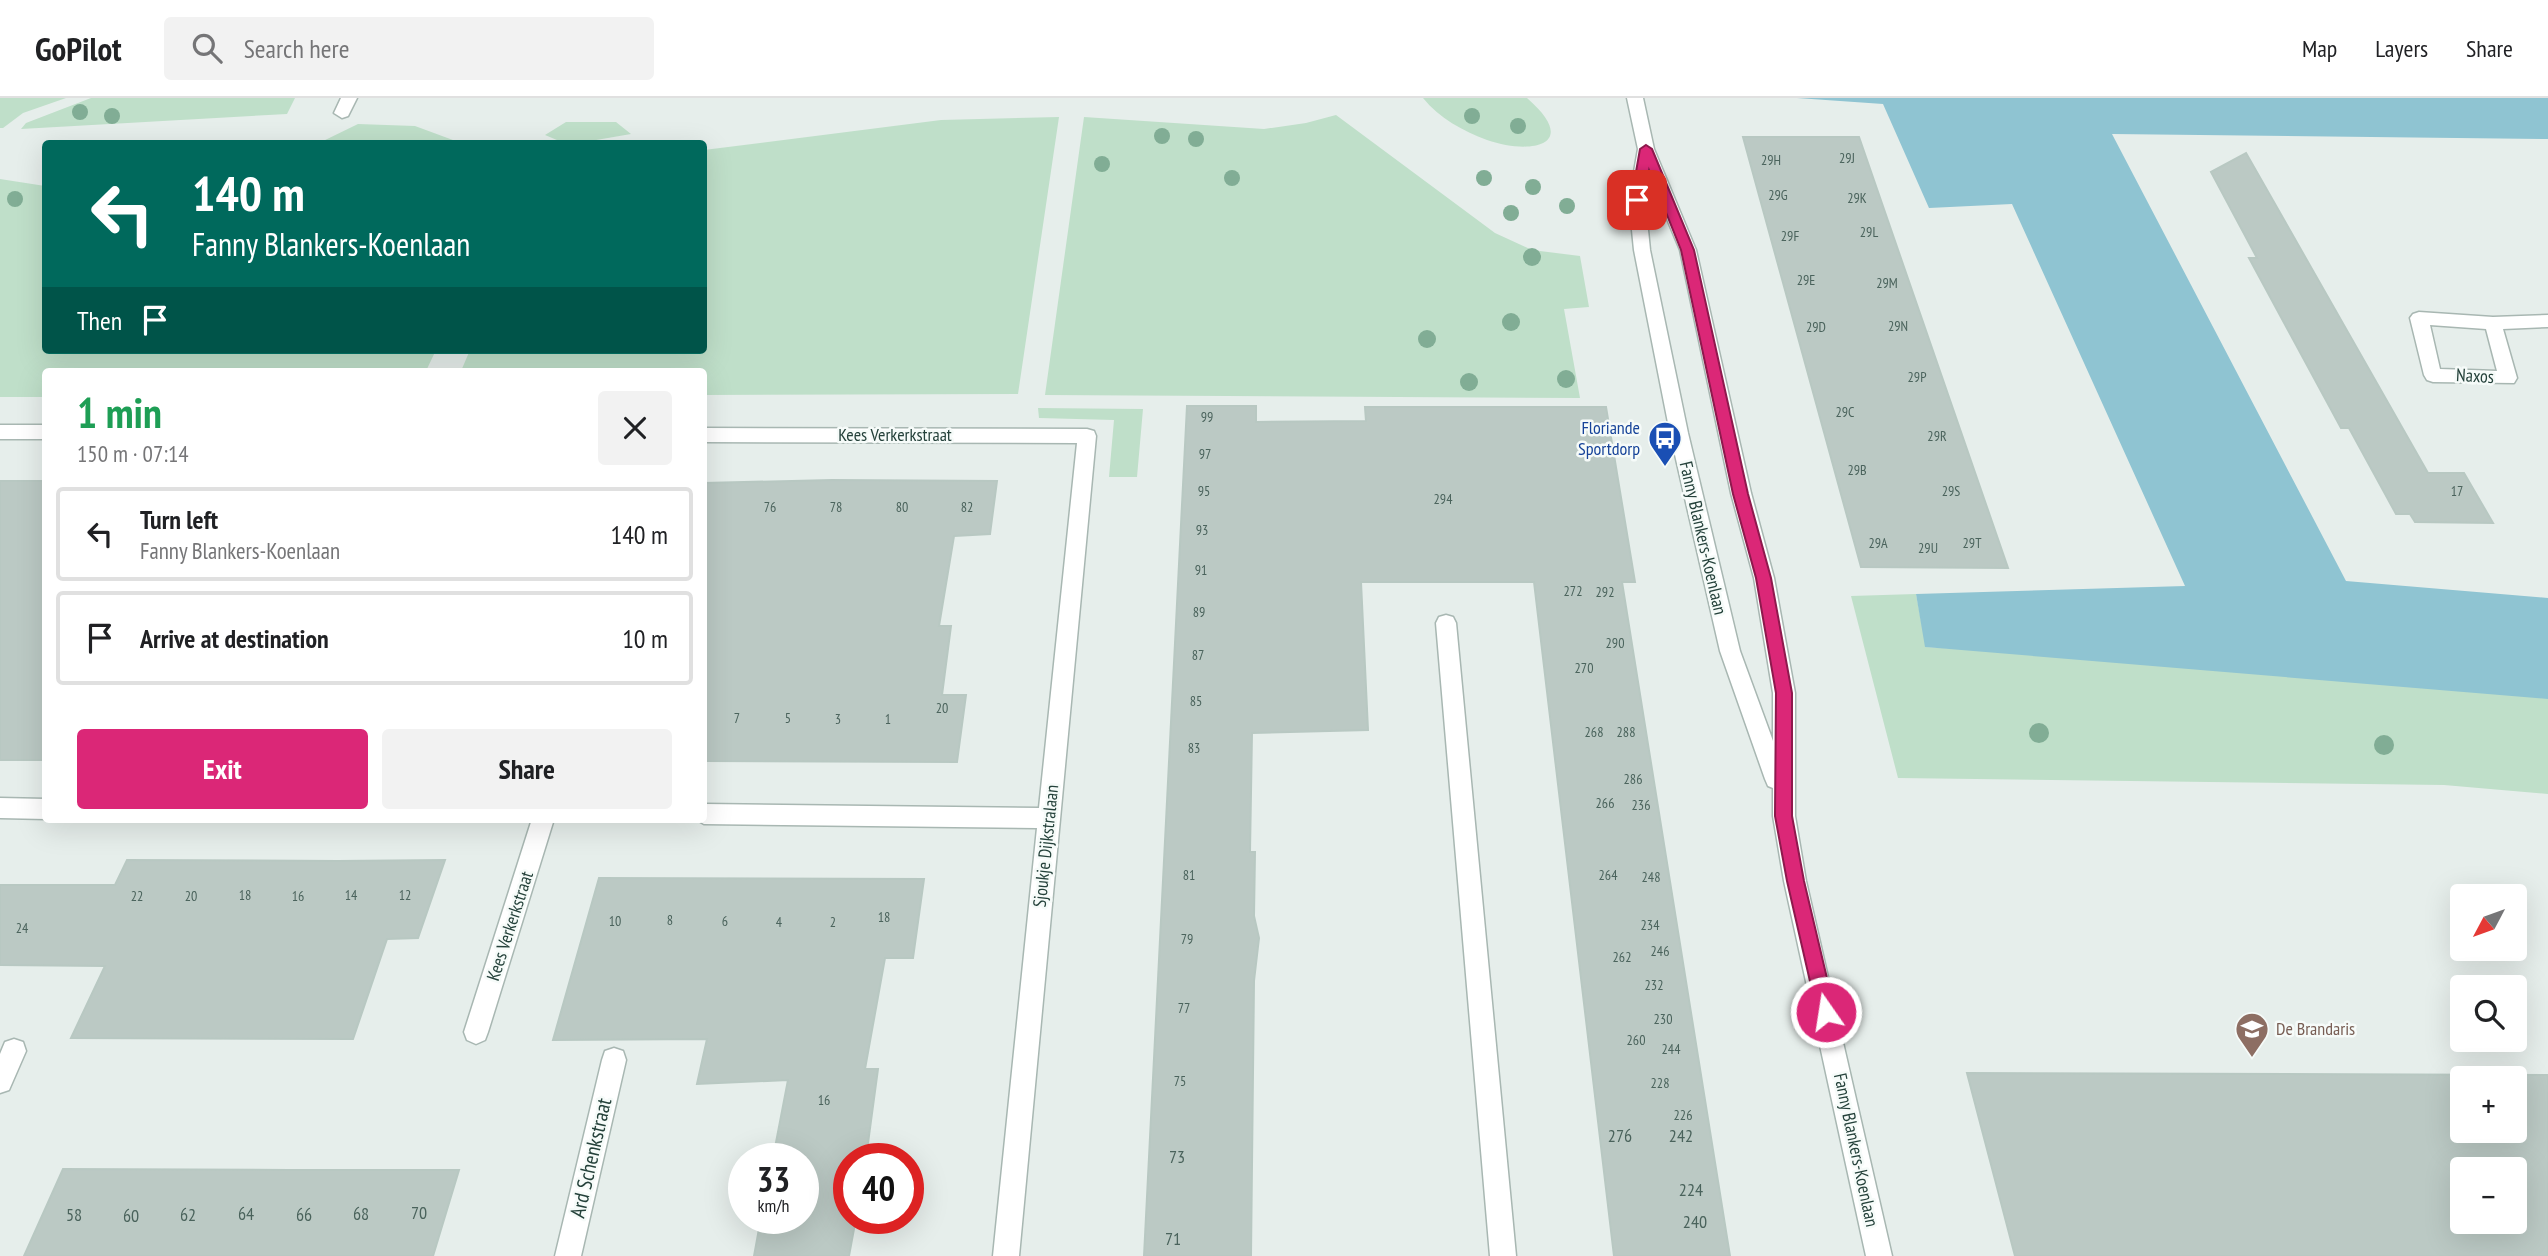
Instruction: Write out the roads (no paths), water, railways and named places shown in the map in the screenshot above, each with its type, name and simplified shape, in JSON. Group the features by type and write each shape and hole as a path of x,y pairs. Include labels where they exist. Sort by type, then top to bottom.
{"street":[{"name":"Fanny Blankers-Koenlaan","path":"1635,98 1646,149 1688,250 1741,494 1764,578 1784,693 1782,797 1795,881 1839,1064 1879,1256"},
{"name":"Fanny Blankers-Koenlaan","path":"1646,149 1637,200 1642,250 1689,481 1730,651 1782,797"},
{"name":"Naxos","path":"2493,323 2508,378 2433,374 2419,318 2493,323 2548,321"},
{"path":"0,432 42,432"},
{"name":"Kees Verkerkstraat","path":"707,435 1087,436"},
{"name":"Sjoukje Dijkstralaan","path":"1006,1256 1087,436"},
{"path":"1446,623 1503,1256"},
{"path":"0,808 42,809"},
{"path":"707,814 1049,818"},
{"name":"Kees Verkerkstraat","path":"476,1032 542,823"},
{"path":"0,1081 14,1051"},
{"name":"Ard Schenkstraat","path":"568,1256 614,1060"}],"water":[{"path":"1797,98 2548,98 2548,139 2112,134 2346,581 2548,598 2548,699 1925,647 1916,594 2185,586 2012,204 1929,208 1883,104"}],"place":[{"name":"Floriande Sportdorp","path":"1665,468"},
{"name":"De Brandaris","path":"2252,1059"}]}
